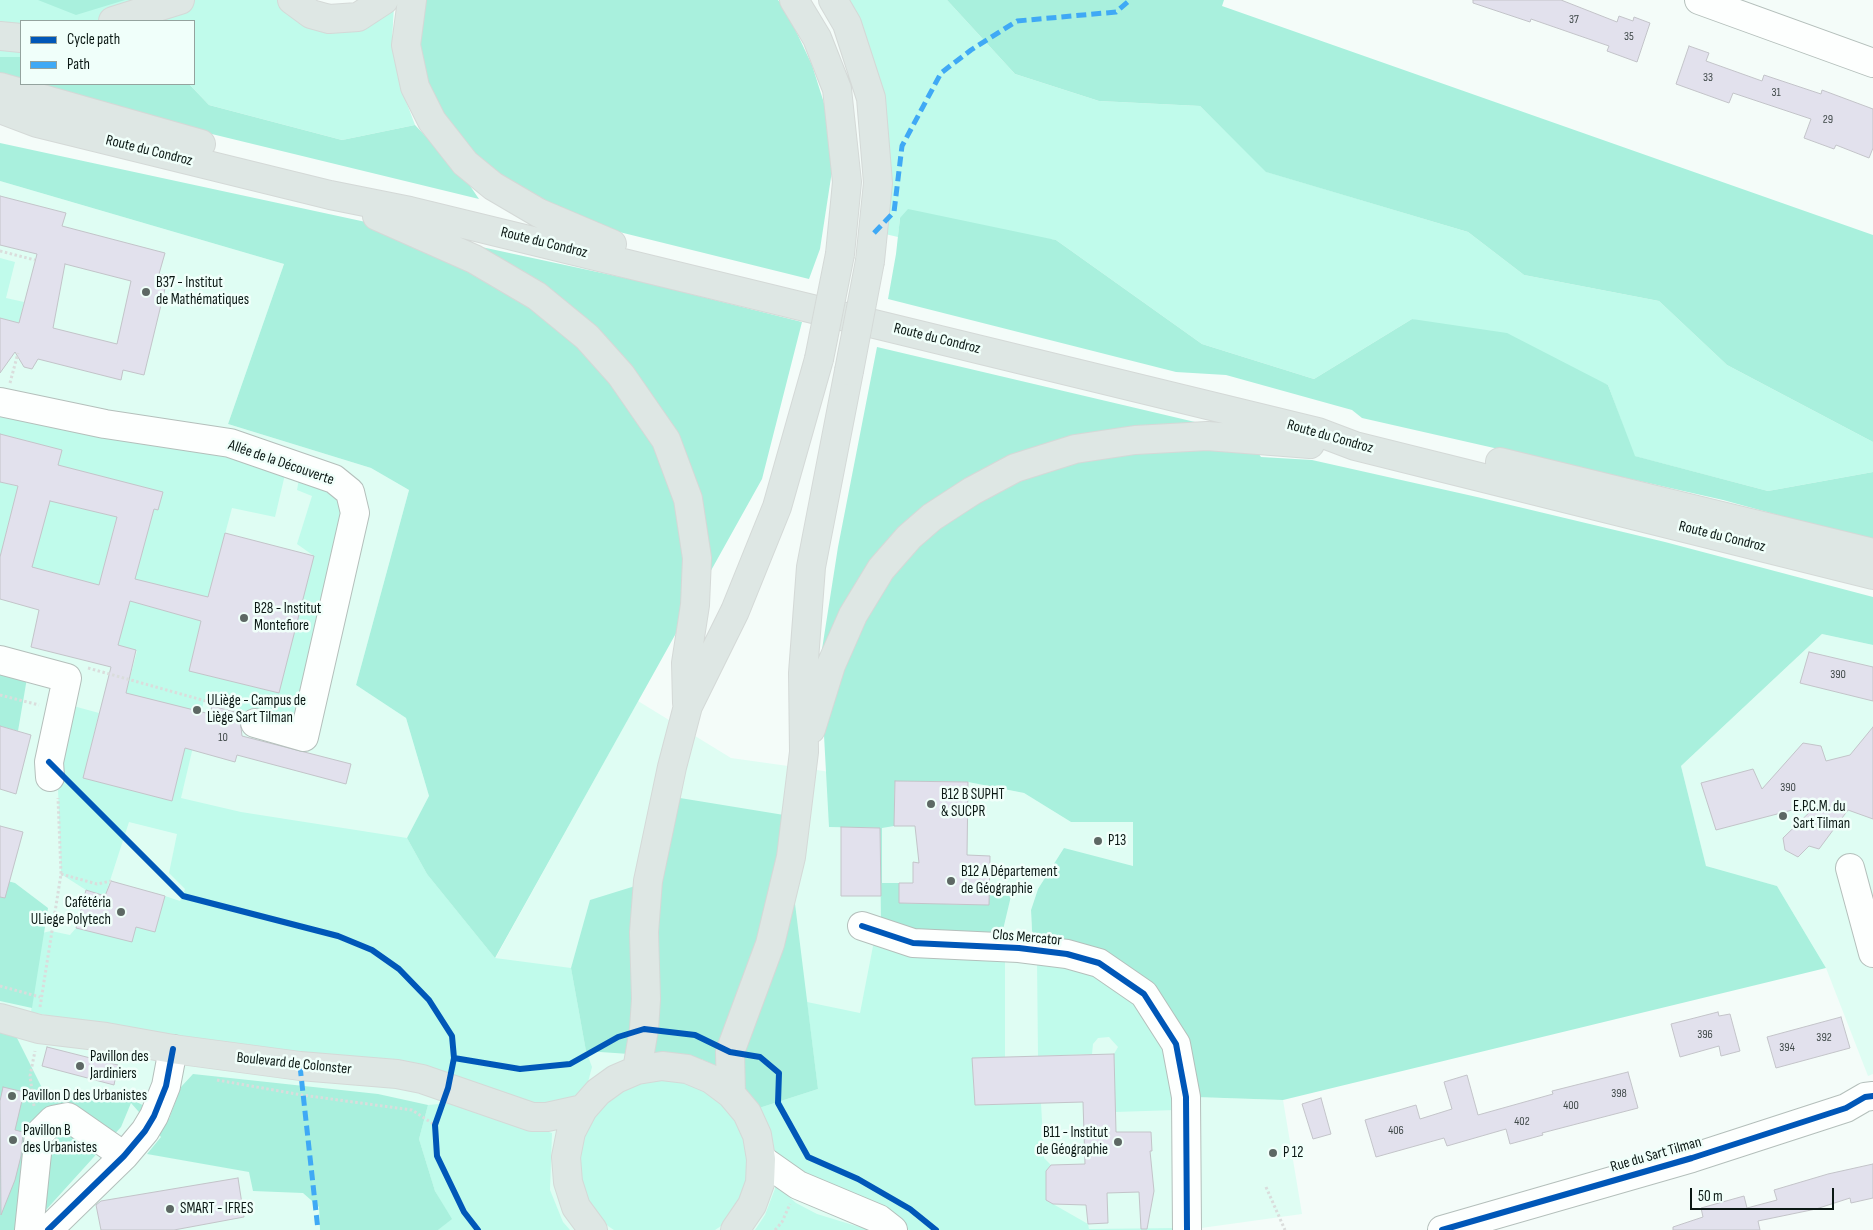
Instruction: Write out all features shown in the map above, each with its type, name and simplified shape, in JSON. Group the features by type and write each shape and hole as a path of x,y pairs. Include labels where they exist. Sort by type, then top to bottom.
{"main road":[{"path":"116,20 180,0"},
{"path":"292,0 311,14 329,19 358,17 384,0"},
{"path":"412,0 406,45 415,87 432,121 465,163 493,186 538,213 612,244"},
{"path":"637,1070 645,1014 644,932 648,881 672,767 688,706 736,611 777,506 819,359 840,254 847,182 837,89 817,38 794,0"},
{"path":"732,1094 730,1052 770,944 791,857 804,752 803,673 811,567 870,261 878,183 871,98 847,24 833,0"},
{"path":"0,36 20,38"},
{"name":"Route du Condroz","path":"0,87 139,128 590,243 612,244 1873,553"},
{"name":"Route du Condroz","path":"0,109 37,123 330,195 410,211 1279,422 1318,432 1355,446 1873,575"},
{"path":"0,117 37,123"},
{"path":"330,195 474,259 537,296 587,337 621,375 666,440 688,498 697,558 695,605 686,662 688,706"},
{"path":"804,752 831,665 853,615 881,568 915,532 972,491 1015,468 1075,449 1135,440 1207,436 1355,446"},
{"name":"Boulevard de Colonster","path":"0,1018 39,1028 173,1049 300,1066 397,1074 448,1088 532,1117 547,1117 583,1109"},
{"path":"593,1230 576,1206 568,1182 568,1149 572,1132 583,1109 598,1092 610,1083 637,1070 662,1066 687,1069 711,1079 732,1094 747,1113 757,1135 761,1159 760,1183 752,1205 735,1230"}],"street":[{"path":"1699,0 1873,64"},
{"name":"Allée de la Découverte","path":"2,402 105,424 230,444 334,479 350,492 355,513 304,737 255,723"},
{"path":"0,660 68,678 49,762 50,777"},
{"path":"1850,868 1873,952"},
{"name":"Clos Mercator","path":"862,926 913,943 1019,948 1067,954 1100,963 1144,994 1176,1044 1186,1097 1187,1230"},
{"path":"48,1230 138,1141 154,1116 166,1086 173,1049"},
{"name":"Rue du Sart Tilman","path":"1442,1230 1692,1158 1846,1108 1865,1097 1873,1096"},
{"path":"29,1230 39,1134 52,1120 68,1117 124,1156"},
{"path":"761,1159 798,1185 879,1219 894,1230"}],"path":[{"path":"0,251 36,260"},
{"path":"2,402 18,353"},
{"path":"83,667 250,713 255,723"},
{"path":"0,695 61,711"},
{"path":"50,777 58,788 61,874 41,997 39,1028 30,1076 34,1114 52,1120"},
{"path":"61,874 97,884 111,881"},
{"path":"0,986 41,997"},
{"path":"208,1079 302,1095 412,1110 434,1125"},
{"path":"435,1133 434,1125 448,1088"},
{"path":"1266,1188 1285,1230"}],"shaded area":[{"name":"ULiège - Campus de Liège Sart Tilman","path":"0,181 284,264 228,424 371,468 409,490 356,685 406,718 429,796 496,957 638,701 731,758 895,781 968,782 1024,793 1071,822 1134,822 1134,866 1038,889 1031,910 1032,931 1195,1097 1283,1100 1302,1214 1187,1230 0,1230"},
{"name":"E.P.C.M. du Sart Tilman","path":"1822,634 1873,645 1873,1074 1868,1076 1826,968 1777,886 1706,867 1681,766"}],"green space":[{"path":"0,0 280,0 284,8 394,6 392,42 400,85 415,125 342,140 209,105 190,85 195,85 195,20 20,20 20,57 0,57"},
{"path":"38,0 125,0 76,15"},
{"path":"418,0 778,0 786,10 812,65 829,119 832,171 820,249 809,279 583,223 538,205 456,143 420,73"},
{"path":"845,0 947,0 1015,74 1099,101 1200,106 1267,172 1468,232 1524,275 1659,301 1727,365 1873,442 1873,472 1768,491 1634,456 1608,385 1412,319 1314,379 1202,344 1056,240 900,218 898,237 885,234"},
{"path":"947,0 1224,0 1222,6 1873,235 1873,442 1727,365 1659,301 1524,275 1468,232 1266,172 1200,106 1099,101 1015,74"},
{"path":"0,57 20,57 20,84 0,79"},
{"path":"22,85 190,85 209,105 342,140 415,125 464,177 479,199 146,118"},
{"path":"0,143 639,281 802,322 762,479 495,958 427,874 407,838 429,796 406,718 356,685 409,490 371,468 228,424 284,264 0,181"},
{"path":"908,209 1056,240 1202,344 1314,379 1412,319 1507,333 1608,385 1635,456 1768,491 1873,472 1873,541 1723,500 1362,418 1352,410 1226,375 1176,372 888,299 900,218"},
{"path":"0,258 15,262 6,298 24,302 19,323 0,318"},
{"path":"877,347 1246,434 1261,457 1312,460 1477,497 1665,542 1873,597 1873,645 1822,634 1681,766 1706,866 1777,886 1826,968 1283,1100 1195,1097 1151,992 1035,940 1032,931 1031,910 1038,889 1064,848 1133,866 1133,822 1071,822 1024,793 968,782 895,781 894,826 882,828 882,883 899,883 899,903 989,905 989,895 1011,896 1001,938 881,926 880,828 829,827 820,662 838,547"},
{"path":"0,412 287,466 275,517 232,508 208,597 135,579 154,509 158,510 163,492 58,465 62,450 0,434"},
{"path":"300,473 349,504 299,725 204,700 181,798 241,812 407,838 427,874 495,958 571,968 586,1051 592,1067 587,1086 564,1104 530,1109 31,1012 42,933 51,931 70,935 76,928 136,927 155,932 165,896 180,901 185,889 169,873 177,834 129,822 105,896 86,890 61,874 58,788 52,778 66,704 99,713 83,778 172,801 194,711 126,693 137,651 118,645 130,601 201,621 189,671 279,693 314,556 297,544 312,496 297,490"},
{"path":"0,482 24,488 16,494 0,557"},
{"path":"50,501 109,515 118,512 99,585 40,569 29,578"},
{"path":"0,670 27,678 18,731 0,726"},
{"path":"680,798 784,815 818,1089 759,1108 728,1071 701,1059 586,1051 571,968 590,900 661,878"},
{"path":"0,879 15,883 48,908 32,1008 0,1001"},
{"path":"874,941 1000,954 1005,962 1005,1057 972,1058 975,1105 1041,1103 1044,1158 1051,1165 1046,1171 1046,1200 1088,1224 1089,1229 1175,1228 1175,1230 909,1230 884,1212 795,1174 774,1150 767,1123 759,1108 818,1089 807,1002 860,1013"},
{"path":"1037,961 1061,961 1125,988 1167,1038 1176,1110 1115,1112 1114,1054 1118,1047 1109,1037 1098,1038 1093,1044 1092,1054 1038,1056"},
{"path":"0,1028 13,1030 43,1090 58,1096 114,1090 169,1119 181,1087 193,1074 378,1094 428,1105 419,1139 435,1191 452,1219 438,1230 320,1230 319,1207 303,1193 253,1191 249,1172 147,1154 161,1137 131,1103 121,1127 35,1222 33,1230 0,1230"},
{"path":"647,1077 679,1077 708,1088 732,1109 747,1137 750,1168 742,1199 724,1224 715,1230 614,1230 608,1226 588,1201 579,1171 581,1139 595,1111 618,1089"},
{"path":"461,1102 552,1133 550,1190 563,1222 570,1230 438,1230 451,1219 435,1191 419,1139 428,1105"},
{"path":"776,1186 796,1203 817,1214 869,1230 755,1230 765,1215"}],"building":[{"path":"1473,0 1561,0 1617,22 1619,16 1633,21 1634,17 1650,23 1637,62 1607,51 1609,46 1531,19 1530,22 1473,3"},
{"path":"1689,46 1709,53 1706,61 1762,81 1764,75 1821,94 1822,90 1873,109 1873,148 1869,158 1836,145 1834,149 1804,138 1811,119 1733,93 1729,103 1676,84"},
{"name":"B37 - Institut de Mathématiques","path":"0,196 66,213 62,226 165,253 159,274 168,276 144,375 123,370 121,380 38,359 32,369 24,367 15,352 0,373 0,318 19,323 37,254 0,245","holes":["65,264 131,281 117,344 53,328"]},
{"name":"B28 - Institut Montefiore","path":"0,434 62,450 58,465 163,492 158,510 154,509 135,579 208,597 225,533 314,556 279,693 189,671 201,621 130,601 118,645 136,650 126,693 210,714 212,706 243,714 240,719 242,736 351,764 346,784 237,755 235,762 185,748 172,801 83,778 111,667 31,647 39,610 0,599 0,557 18,486 0,482","holes":["50,501 117,517 99,585 32,567"]},
{"path":"1809,652 1873,667 1873,701 1800,683"},
{"path":"0,726 31,735 16,794 0,789"},
{"path":"1873,727 1873,819 1848,810 1819,849 1809,846 1798,857 1785,850 1783,838 1819,803 1716,830 1701,783 1753,769 1762,789 1803,743 1821,746 1826,761 1850,755"},
{"path":"895,781 968,782 967,855 990,856 989,905 899,903 899,883 913,883 913,862 919,863 915,826 894,826"},
{"path":"0,826 23,832 5,898 0,897"},
{"path":"841,827 880,828 881,896 841,896"},
{"name":"Cafétéria ULiege Polytech","path":"111,881 165,896 155,932 136,927 132,942 76,928 86,890 105,896"},
{"path":"1718,1012 1719,1016 1730,1014 1740,1051 1721,1056 1719,1046 1680,1057 1671,1024"},
{"path":"1841,1017 1850,1048 1776,1068 1767,1037"},
{"name":"Pavillon des Jardiniers","path":"47,1047 118,1065 114,1085 42,1066"},
{"name":"B11 - Institut de Géographie","path":"1114,1054 1116,1132 1151,1132 1152,1151 1150,1151 1154,1191 1147,1229 1141,1229 1139,1192 1107,1193 1108,1223 1088,1224 1086,1205 1053,1204 1046,1200 1046,1171 1051,1165 1085,1164 1083,1102 975,1105 972,1058"},
{"path":"1628,1072 1638,1108 1542,1133 1543,1135 1510,1144 1506,1129 1447,1146 1444,1138 1376,1157 1365,1120 1416,1105 1420,1119 1452,1109 1444,1082 1467,1075 1478,1115 1553,1094 1552,1091"},
{"path":"3,1087 24,1092 15,1130 23,1132 21,1156 15,1180 1,1215 0,1101"},
{"path":"1321,1098 1331,1134 1313,1139 1302,1104"},
{"path":"1873,1164 1873,1198 1851,1203 1850,1198 1816,1209 1758,1221 1760,1230 1673,1230 1673,1227 1703,1217 1701,1208 1744,1196 1747,1208 1777,1200 1774,1190 1828,1174"},
{"name":"SMART - IFRES","path":"238,1178 244,1217 174,1230 101,1230 96,1205 101,1201"}],"marked path":[{"path":"874,233 894,212 902,146 941,73 971,50 1017,21 1116,12 1130,0"},
{"path":"300,1066 318,1230"}],"cycle path":[{"path":"49,762 183,896 338,936 372,950 399,969 429,1000 452,1036 454,1058 448,1088 435,1125 437,1156 464,1212 478,1230"},
{"path":"862,926 913,943 1019,948 1067,954 1099,963 1144,994 1176,1044 1186,1097 1187,1230"},
{"path":"454,1058 520,1069 570,1064 618,1037 644,1029 695,1035 730,1052 760,1057 779,1073 778,1103 808,1157 858,1179 910,1209 936,1230"},
{"path":"48,1230 124,1156 145,1131 154,1116 166,1086 173,1049"},
{"path":"1442,1230 1692,1158 1846,1108 1865,1097 1873,1096"}],"place":[{"name":"B37 - Institut de Mathématiques","path":"146,292"},
{"name":"B28 - Institut Montefiore","path":"244,618"},
{"name":"ULiège - Campus de Liège Sart Tilman","path":"197,710"},
{"name":"B12 B SUPHT & SUCPR","path":"931,804"},
{"name":"E.P.C.M. du Sart Tilman","path":"1783,816"},
{"name":"P13","path":"1098,841"},
{"name":"B12 A Département de Géographie","path":"951,881"},
{"name":"Cafétéria ULiege Polytech","path":"121,912"},
{"name":"Pavillon des Jardiniers","path":"80,1066"},
{"name":"Pavillon D des Urbanistes","path":"12,1096"},
{"name":"Pavillon B des Urbanistes","path":"13,1140"},
{"name":"B11 - Institut de Géographie","path":"1118,1142"},
{"name":"P 12","path":"1273,1153"},
{"name":"SMART - IFRES","path":"170,1209"}]}
